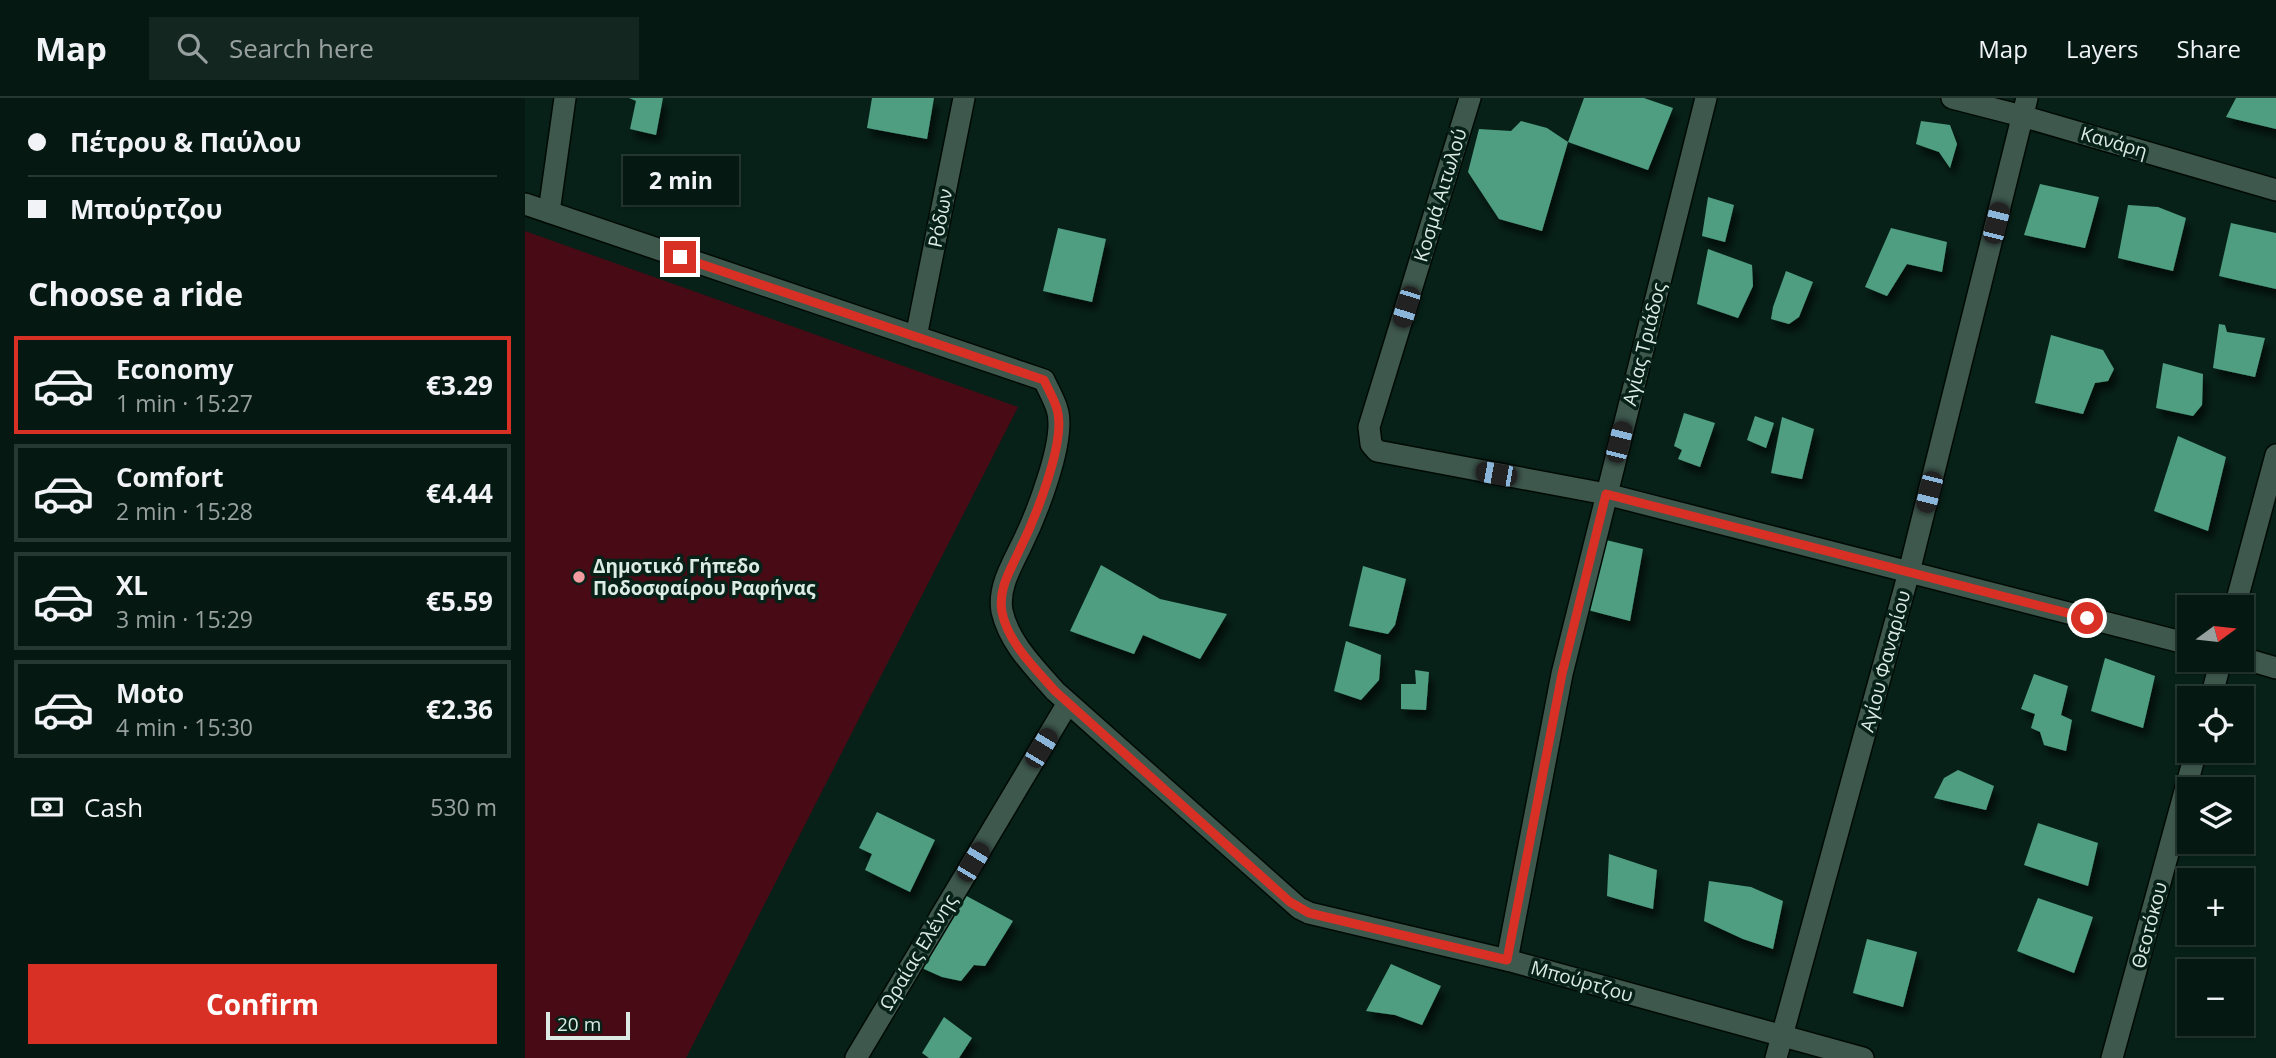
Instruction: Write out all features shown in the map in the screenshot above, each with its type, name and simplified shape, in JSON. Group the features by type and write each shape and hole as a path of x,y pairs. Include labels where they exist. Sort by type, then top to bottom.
{"street":[{"path":"549,212 565,98"},
{"name":"Ρόδων","path":"916,337 964,98"},
{"name":"Κοσμά Αιτωλού","path":"1470,98 1373,412 1368,436 1377,451 1606,494 2177,641"},
{"name":"Αγίας Τριάδος","path":"1507,960 1562,674 1706,98"},
{"name":"Κανάρη","path":"1952,98 2024,107 2276,190"},
{"name":"Αγίου Φαναρίου","path":"1776,1058 1909,572 2024,107"},
{"name":"Μπούρτζου","path":"525,204 1044,380 1058,410 1059,434 1045,486 1005,581 1001,598 1003,614 1023,654 1068,703 1299,908 1309,913 1507,960 1863,1058"},
{"path":"2238,595 2276,455"},
{"path":"2254,662 2276,668"},
{"name":"Ωραίας Ελένης","path":"856,1058 1068,703"},
{"name":"Θεοτόκου","path":"2112,1058 2193,763"}],"shaded area":[{"path":"525,231 1018,407 686,1058 525,1058"}],"building":[{"path":"629,98 663,98 656,135 630,129 636,101"},
{"path":"872,98 934,98 927,139 867,128"},
{"path":"1584,98 1644,98 1673,108 1648,170 1568,142"},
{"path":"2236,98 2276,98 2276,129 2226,117"},
{"path":"1521,121 1547,128 1568,142 1542,231 1499,219 1468,172 1479,129 1511,131"},
{"path":"1921,121 1950,125 1957,144 1950,168 1939,152 1916,144"},
{"path":"2040,184 2099,197 2085,248 2024,235"},
{"path":"1708,197 1734,205 1725,242 1702,236"},
{"path":"2128,205 2158,207 2186,218 2173,271 2118,258"},
{"path":"2231,223 2276,233 2276,289 2219,276"},
{"path":"1058,228 1106,239 1092,302 1043,291"},
{"path":"1891,228 1947,242 1942,272 1907,264 1887,296 1865,287"},
{"path":"1708,249 1752,265 1753,286 1738,318 1697,304"},
{"path":"1786,271 1813,282 1799,317 1789,324 1771,319"},
{"path":"2219,324 2225,325 2227,332 2265,338 2255,377 2213,368"},
{"path":"2051,335 2103,350 2114,369 2108,381 2095,383 2083,414 2035,403"},
{"path":"2163,363 2203,374 2202,405 2193,416 2156,408"},
{"path":"1684,413 1715,423 1700,467 1678,459 1682,450 1674,446"},
{"path":"1755,416 1774,423 1766,448 1747,440"},
{"path":"1782,417 1814,429 1802,479 1771,473"},
{"path":"2178,436 2226,457 2208,531 2154,511"},
{"path":"1602,539 1643,549 1630,621 1588,610"},
{"path":"1101,565 1160,599 1227,614 1200,659 1143,635 1134,654 1070,631"},
{"path":"1363,566 1406,579 1395,625 1388,634 1349,626"},
{"path":"1346,641 1381,655 1379,680 1361,700 1334,691"},
{"path":"2105,658 2155,676 2143,728 2091,711"},
{"path":"1415,670 1429,672 1426,710 1401,709 1401,684 1416,684"},
{"path":"2034,674 2068,686 2061,715 2072,720 2066,751 2044,745 2040,732 2031,728 2035,714 2021,709"},
{"path":"1958,770 1994,786 1986,810 1934,798 1944,778"},
{"path":"877,812 935,840 910,892 865,870 872,854 859,848"},
{"path":"2038,823 2098,843 2088,886 2024,865"},
{"path":"1609,854 1657,870 1653,909 1607,896"},
{"path":"1709,881 1751,887 1783,901 1773,949 1704,921"},
{"path":"961,893 1013,921 985,966 974,965 961,981 924,969 917,960"},
{"path":"2038,898 2093,917 2074,973 2017,951"},
{"path":"1867,939 1917,952 1903,1007 1853,993"},
{"path":"1391,964 1441,986 1422,1025 1395,1015 1366,1011"},
{"path":"944,1017 972,1038 959,1058 929,1058 922,1053"}],"place":[{"name":"Δημοτικό Γήπεδο Ποδοσφαίρου Ραφήνας","path":"579,577"}],"route":[{"path":"680,257 1044,380 1058,410 1059,434 1045,486 1005,581 1001,598 1003,614 1010,632 1023,654 1055,691 1290,902 1309,913 1507,960 1562,674 1606,494 2087,618"}]}
